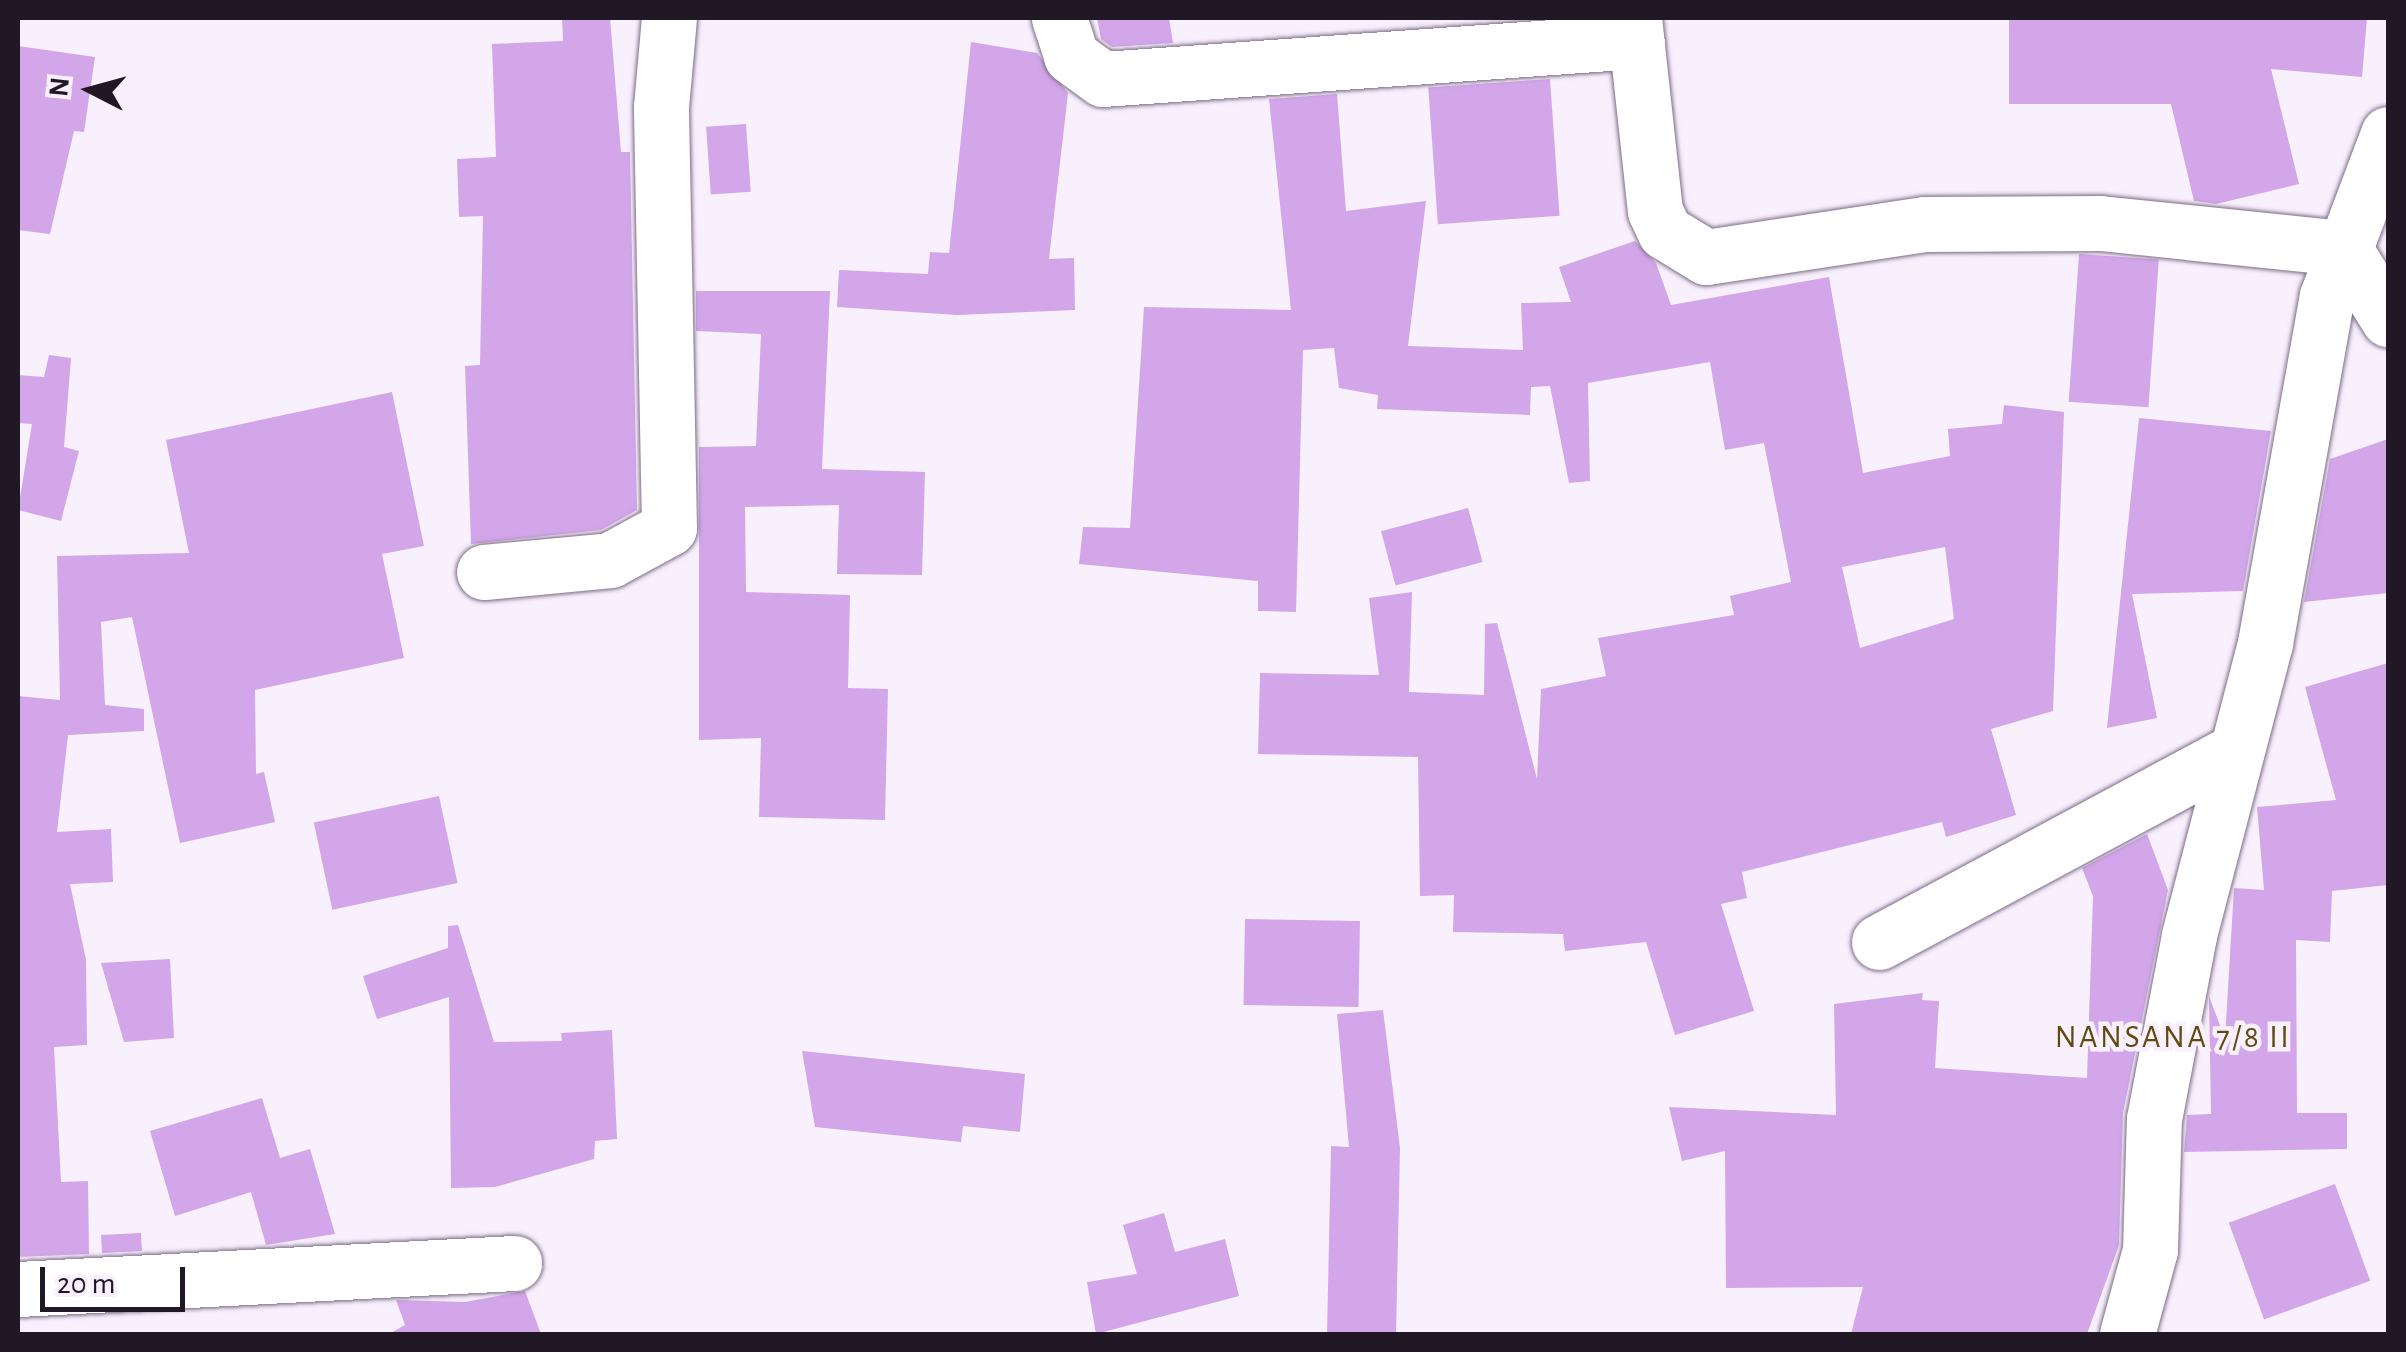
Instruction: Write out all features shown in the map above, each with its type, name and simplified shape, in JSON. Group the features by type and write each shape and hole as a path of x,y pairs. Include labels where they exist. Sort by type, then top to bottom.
{"street":[{"path":"484,572 610,560 670,528 661,107 670,18"},
{"path":"1058,18 1072,56 1103,79 1119,80 1636,30 1654,211 1665,232 1706,257 1925,224 2015,222 2344,248"},
{"path":"2127,1334 2150,1250 2154,1119 2232,752 2265,643 2327,296 2388,134"},
{"path":"2344,248 2388,319"},
{"path":"1878,942 2232,752"},
{"path":"18,1289 514,1263"}],"building":[{"path":"562,18 610,18 621,152 630,152 637,510 601,530 471,544 465,366 480,365 483,216 459,217 457,159 496,157 492,44 563,41"},
{"path":"1097,18 1169,18 1173,43 1112,47 1101,39"},
{"path":"2009,18 2367,18 2362,77 2271,69 2299,184 2216,204 2194,201 2171,104 2009,104"},
{"path":"971,42 1037,53 1068,93 1049,259 1074,258 1075,310 957,315 837,307 839,270 928,274 930,252 949,253"},
{"path":"18,46 95,57 84,132 74,131 50,234 18,230"},
{"path":"1550,79 1560,216 1438,224 1428,88"},
{"path":"1337,94 1346,211 1426,201 1408,346 1523,350 1521,303 1571,302 1559,267 1635,241 1656,263 1671,305 1829,277 1863,473 1950,456 1948,429 2002,424 2004,405 2064,412 2053,711 1991,729 2016,815 1946,837 1942,822 1742,872 1747,898 1721,904 1754,1011 1675,1035 1646,942 1565,951 1563,934 1453,932 1454,895 1420,896 1418,757 1258,754 1260,673 1379,675 1369,598 1412,592 1409,692 1484,695 1485,624 1497,623 1537,779 1541,689 1606,676 1598,638 1734,615 1730,596 1791,582 1764,443 1725,450 1710,362 1588,383 1590,481 1569,483 1550,386 1531,387 1530,415 1377,409 1378,395 1339,388 1334,348 1303,350 1296,612 1258,611 1258,581 1079,564 1083,527 1130,528 1144,307 1291,310 1269,99","holes":["1945,547 1954,619 1860,648 1842,567"]},
{"path":"746,124 751,192 711,195 706,127"},
{"path":"2079,254 2159,260 2148,407 2069,402"},
{"path":"696,291 830,291 822,469 925,472 922,575 837,574 839,505 745,507 746,592 850,595 848,688 888,689 885,820 759,817 761,738 699,740 699,447 756,446 761,334 696,331"},
{"path":"49,355 71,358 64,447 79,451 61,521 18,510 32,424 18,423 18,375 44,377"},
{"path":"392,392 424,546 382,554 404,658 255,690 256,774 264,772 275,822 180,843 132,617 101,622 105,705 144,709 144,731 68,735 57,832 111,829 113,882 70,884 86,960 87,1045 54,1047 61,1182 88,1181 89,1254 18,1257 18,696 60,700 57,556 189,553 166,440"},
{"path":"2139,418 2271,431 2243,591 2132,594 2157,718 2107,728"},
{"path":"2388,439 2388,593 2304,602 2330,459"},
{"path":"1468,508 1482,562 1396,585 1381,531"},
{"path":"2388,663 2388,885 2332,891 2330,942 2296,940 2297,1113 2347,1113 2347,1149 2184,1152 2187,1115 2211,1114 2209,996 2225,1039 2234,888 2264,890 2257,807 2336,800 2305,687"},
{"path":"439,796 458,883 332,910 314,823"},
{"path":"2147,834 2168,890 2123,1113 2119,1245 2087,1334 1851,1334 1863,1287 1726,1288 1725,1151 1682,1161 1669,1107 1836,1115 1834,1004 1923,993 1922,1000 1939,1001 1935,1068 2087,1078 2093,896 2082,868"},
{"path":"1245,919 1360,921 1358,1007 1243,1005"},
{"path":"458,925 494,1042 562,1041 561,1033 612,1030 617,1139 595,1141 594,1159 495,1187 451,1188 449,997 377,1019 363,976 448,948 448,926"},
{"path":"170,959 174,1038 124,1042 101,963"},
{"path":"1383,1010 1400,1148 1396,1334 1327,1334 1331,1146 1349,1147 1337,1014"},
{"path":"802,1051 1025,1074 1020,1132 963,1126 961,1142 815,1127"},
{"path":"262,1098 280,1158 310,1149 335,1234 266,1245 251,1192 175,1216 150,1131"},
{"path":"2335,1184 2370,1281 2264,1319 2229,1223"},
{"path":"1164,1213 1175,1252 1225,1239 1239,1296 1096,1334 1087,1282 1137,1274 1123,1225"},
{"path":"141,1233 142,1251 102,1253 101,1235"},
{"path":"525,1291 541,1334 389,1334 405,1325 396,1300 465,1302"}],"district":[{"name":"NANSANA 7/8 II","path":"2173,1037"}]}
